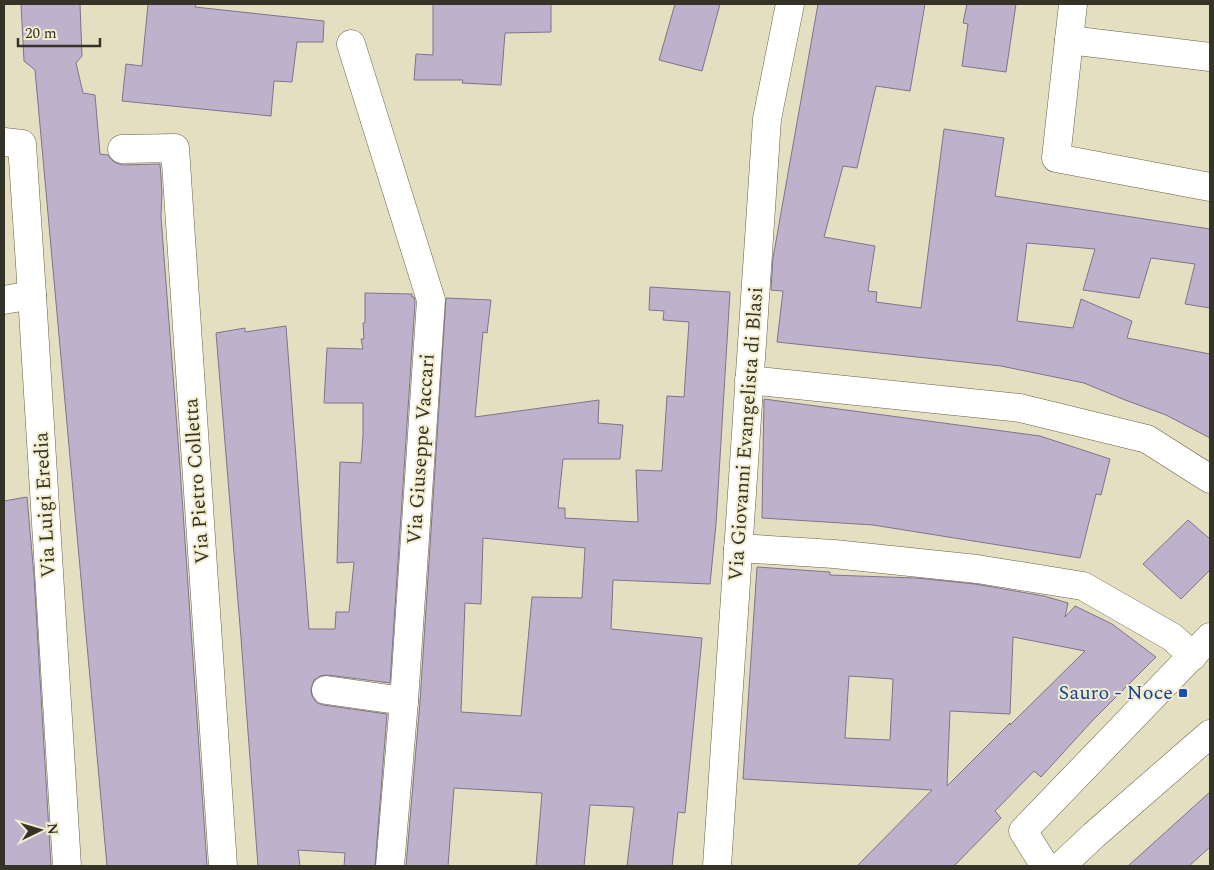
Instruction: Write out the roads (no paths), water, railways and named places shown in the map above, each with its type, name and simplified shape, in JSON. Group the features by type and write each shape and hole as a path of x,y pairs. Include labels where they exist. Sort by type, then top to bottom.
{"street":[{"name":"Via Giovanni Evangelista di Blasi","path":"717,866 767,120 790,4"},
{"path":"1073,4 1056,158 1210,186"},
{"path":"1070,40 1210,57"},
{"name":"Via Giuseppe Vaccari","path":"350,44 431,300 404,700 390,866"},
{"name":"Via Luigi Eredia","path":"13,143 32,295 67,866"},
{"name":"Via Pietro Colletta","path":"122,149 175,148 223,866"},
{"path":"4,300 32,295"},
{"path":"749,380 1020,408 1148,439 1210,479"},
{"path":"738,548 834,554 977,569 1083,586 1172,637 1201,647 1023,831 1046,866"},
{"path":"326,690 404,700"},
{"path":"1061,866 1210,734"}],"place":[{"name":"Sauro - Noce","path":"1183,693"}]}
